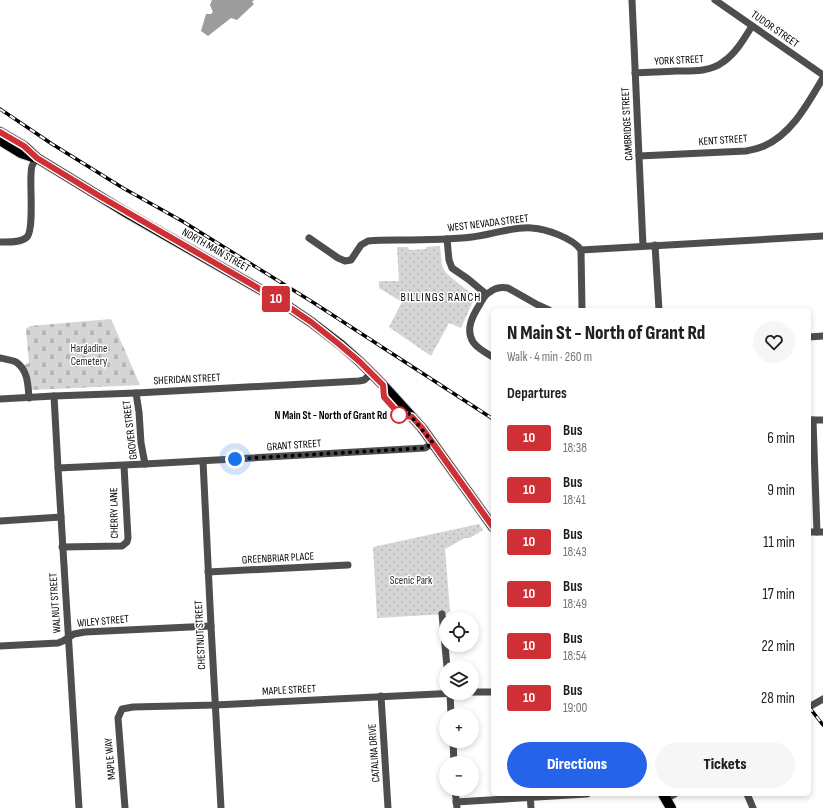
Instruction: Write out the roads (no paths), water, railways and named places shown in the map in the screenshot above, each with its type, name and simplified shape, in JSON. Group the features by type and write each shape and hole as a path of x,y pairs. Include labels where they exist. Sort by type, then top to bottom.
{"main road":[{"name":"NORTH MAIN STREET","path":"0,132 24,146 37,158 127,213 277,299 311,322 340,345 372,373 422,428 491,524"},
{"name":"NORTH MAIN STREET","path":"0,140 21,153 37,158"}],"street":[{"name":"CAMBRIDGE STREET","path":"632,0 643,246"},
{"name":"TUDOR STREET","path":"715,0 823,75"},
{"name":"YORK STREET","path":"635,73 702,70 719,65 728,59 752,26"},
{"name":"KENT STREET","path":"639,156 746,151 765,146 779,137 793,124 823,78"},
{"path":"0,242 24,239 30,233 31,168 37,158"},
{"name":"WEST NEVADA STREET","path":"309,238 338,258 345,261 351,260 361,245 368,241 472,237 520,228 531,228 560,235 576,244 581,250"},
{"path":"582,308 581,250 823,236"},
{"path":"447,239 449,260 452,268 486,294"},
{"path":"655,245 659,308"},
{"path":"491,356 482,350 473,341 470,330 471,319 486,294 495,289 508,288 545,308"},
{"path":"811,336 823,336"},
{"path":"0,358 13,361 22,368 26,377 29,398"},
{"name":"SHERIDAN STREET","path":"0,399 364,380 372,373"},
{"name":"GROVER STREET","path":"136,393 140,412 141,443 145,464"},
{"name":"WALNUT STREET","path":"54,396 60,518 69,637 79,808"},
{"path":"816,532 811,420 823,420"},
{"name":"GRANT STREET","path":"58,468 124,466 425,448 433,443"},
{"name":"CHESTNUT STREET","path":"203,461 221,808"},
{"name":"CHERRY LANE","path":"62,547 122,546 127,542 124,466"},
{"path":"0,521 60,518"},
{"name":"GREENBRIAR PLACE","path":"208,572 348,565"},
{"name":"WILEY STREET","path":"0,646 58,643 74,634 85,632 211,626"},
{"path":"479,692 491,692"},
{"name":"MAPLE STREET","path":"122,709 439,693"},
{"name":"CATALINA DRIVE","path":"381,696 388,808"},
{"path":"811,706 823,699"},
{"name":"MAPLE WAY","path":"122,709 118,718 125,808"},
{"path":"456,805 523,796"},
{"path":"530,796 531,808"},
{"path":"748,796 753,808"}],"railway":[{"path":"0,109 52,144 123,188 182,221 314,303 491,418"},
{"path":"811,710 823,725"}],"place":[{"name":"N Main St - North of Grant Rd","path":"399,415"}],"district":[{"name":"BILLINGS RANCH","path":"441,297"}],"park label":[{"name":"Hargadine Cemetery","path":"89,354"},
{"name":"Scenic Park","path":"411,580"}]}
